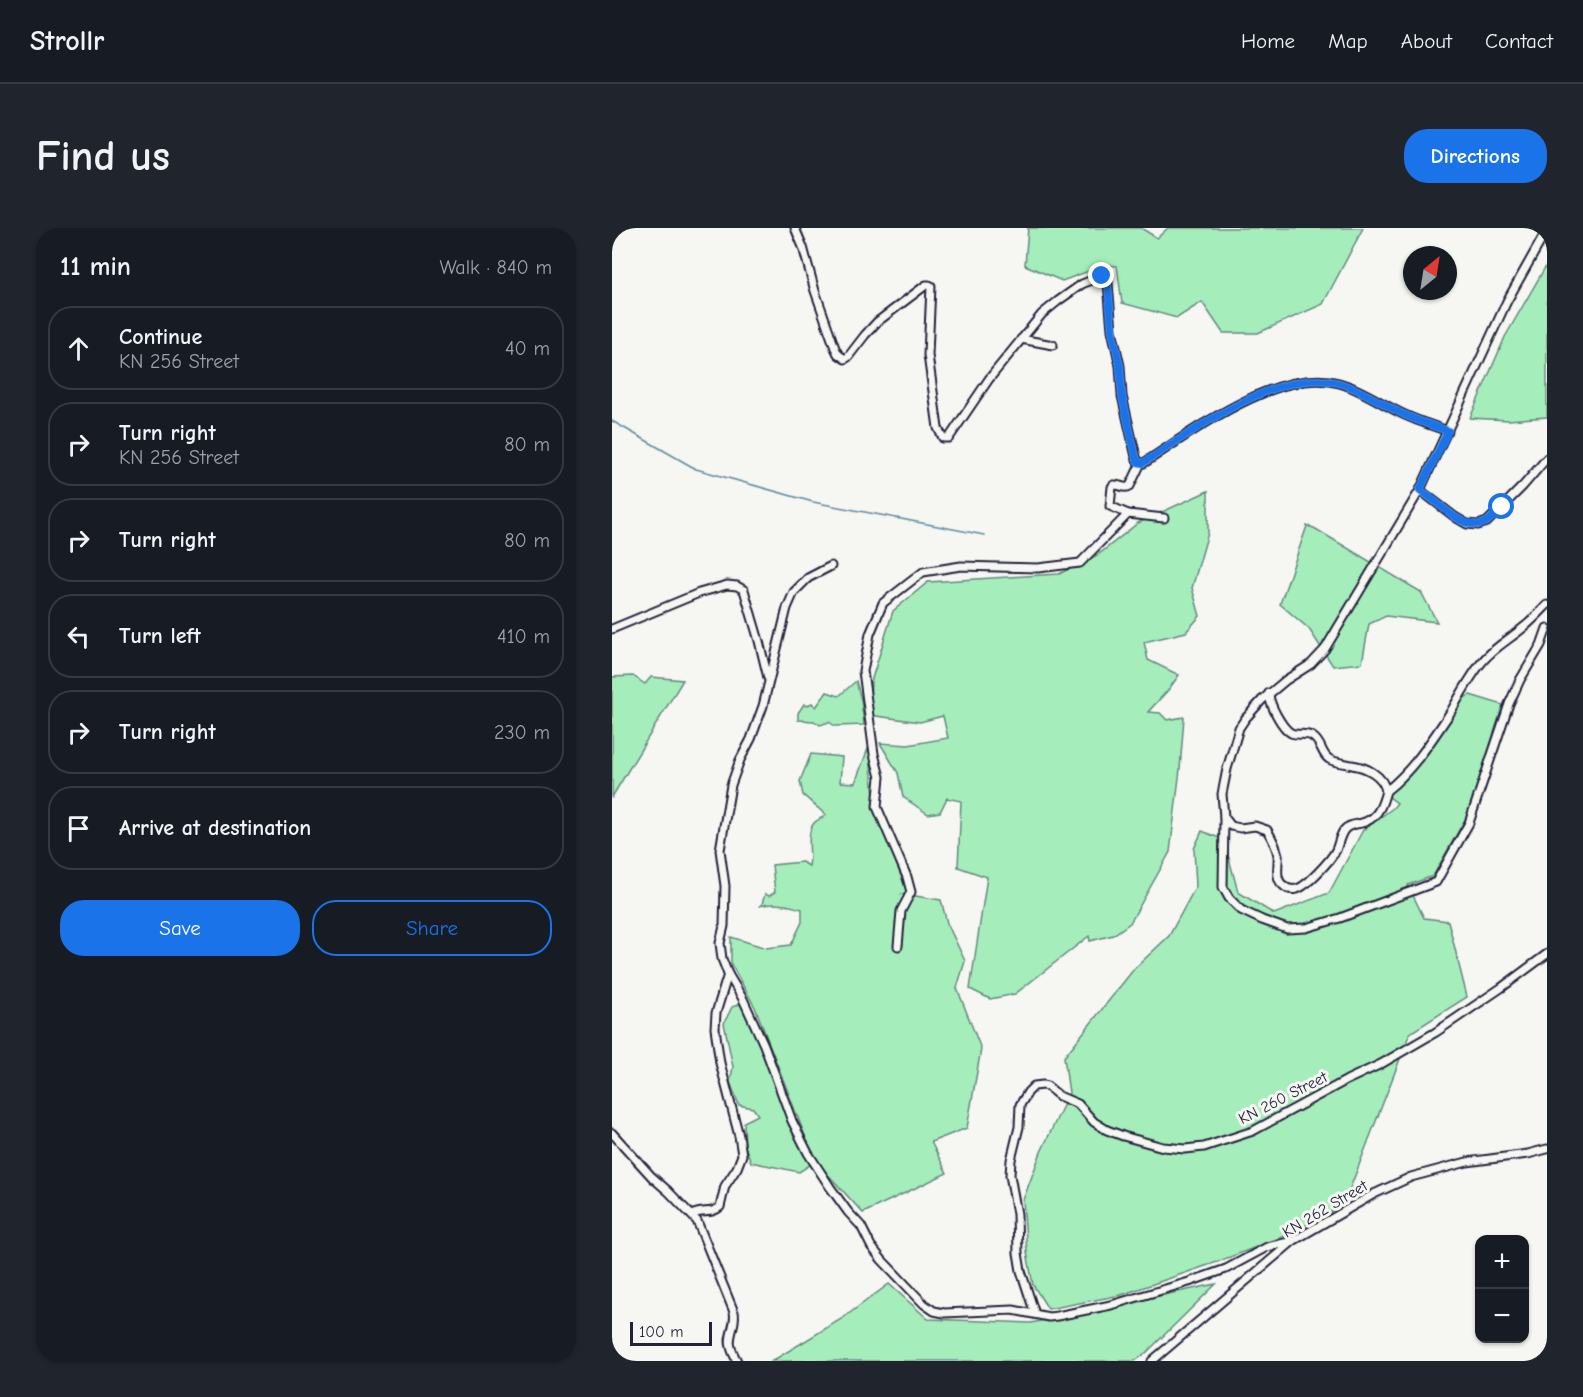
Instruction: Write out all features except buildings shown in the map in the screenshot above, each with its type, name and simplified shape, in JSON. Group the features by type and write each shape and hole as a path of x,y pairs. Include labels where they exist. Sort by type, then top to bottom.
{"street":[{"path":"795,228 835,348 842,358 848,357 877,322 926,285 931,286 928,355 938,428 943,438 949,438 954,433 988,379 1042,314 1082,284 1102,276 1106,277 1112,330 1120,366 1122,396 1136,457 1141,463"},
{"path":"1547,230 1507,301 1420,490 1320,656 1269,693 1252,710 1239,728 1222,795 1223,887 1229,898 1241,910 1262,920 1287,929 1306,928 1340,918 1436,882 1469,823 1509,704 1547,628"},
{"path":"1022,339 1053,345"},
{"path":"1164,518 1128,514 1110,506 1112,487 1118,484 1125,488 1131,486 1141,463 1222,413 1276,387 1324,380 1341,383 1405,415 1448,431"},
{"path":"1420,490 1455,517 1467,524 1478,525 1487,522 1547,458"},
{"path":"898,946 901,911 911,892 907,877 877,807 880,777 874,754 863,670 870,634 883,603 923,572 961,566 1038,568 1080,563 1128,514"},
{"path":"831,566 808,578 794,592 763,706 731,785 720,850 725,886 724,926 720,942 722,959 764,1045 792,1121 808,1153 830,1187 861,1226 871,1246 882,1260 924,1304 934,1311 944,1313 1013,1310 1049,1317 1058,1316 1111,1305 1189,1282 1226,1269 1267,1247 1293,1241"},
{"path":"612,628 699,593 727,585 738,586 744,590 769,681"},
{"path":"1386,790 1411,767 1483,660 1525,627 1547,605"},
{"path":"1224,817 1231,826 1240,828 1255,826 1267,830 1278,857 1278,879 1282,885 1290,889 1299,889 1325,865 1336,850 1343,830 1348,826 1367,821 1376,814 1383,802 1385,783 1378,775 1356,765 1330,760 1323,753 1321,745 1311,735 1292,733 1285,727 1273,708 1269,700 1269,693"},
{"name":"KN 260 Street","path":"1035,1314 1021,1270 1017,1214 1010,1175 1019,1127 1020,1105 1034,1086 1043,1084 1047,1086 1059,1096 1078,1104 1094,1122 1123,1137 1163,1147 1185,1149 1204,1147 1253,1131 1347,1080 1382,1064 1436,1032 1547,954"},
{"path":"692,1215 700,1211 713,1211 720,1207 725,1186 737,1168 742,1155 740,1136 720,1063 715,1028 716,1013 728,974"},
{"path":"612,1133 697,1221 734,1312 736,1319 730,1347 737,1361"},
{"name":"KN 262 Street","path":"1152,1361 1293,1241 1374,1194 1411,1177 1467,1162 1528,1154 1547,1149"}],"green space":[{"path":"1028,228 1141,228 1157,238 1168,228 1363,228 1323,304 1258,333 1223,333 1202,302 1177,318 1122,303 1117,266 1105,265 1062,281 1025,265"},
{"path":"1547,264 1547,417 1509,420 1470,418 1505,337"},
{"path":"1208,491 1208,533 1192,588 1200,616 1186,632 1144,642 1148,660 1179,675 1148,712 1160,713 1167,720 1184,717 1170,852 1130,923 1113,935 1090,941 1089,936 1015,994 990,999 970,989 987,877 958,867 961,801 947,798 940,812 928,814 903,797 898,773 880,743 908,745 948,738 943,716 920,722 869,715 871,682 893,611 928,582 1059,574 1099,554 1138,523"},
{"path":"1307,526 1421,592 1437,622 1386,616 1369,624 1362,663 1333,666 1309,629 1280,604"},
{"path":"633,676 645,684 651,677 683,680 612,797 612,677"},
{"path":"856,681 864,725 835,726 829,722 820,725 814,721 798,720 798,713 804,704 806,706 812,703 816,707 827,692 839,696"},
{"path":"1470,695 1503,705 1468,814 1433,876 1408,885 1424,918 1448,921 1467,997 1410,1033 1344,1204 1290,1234 1217,1262 1121,1295 1048,1309 1033,1285 1027,1252 1023,1200 1041,1152 1069,1093 1064,1057 1134,969 1169,936 1196,886 1194,849 1202,831 1224,840 1238,892 1274,914 1329,893 1363,830 1397,803 1385,794 1406,777 1460,700"},
{"path":"869,746 875,806 907,892 902,894 941,900 947,923 965,961 957,988 981,1049 967,1128 931,1142 947,1173 863,1213 814,1159 755,1007 731,964 731,937 766,948 791,945 802,922 802,909 781,904 759,906 765,894 769,896 775,892 772,865 802,862 809,866 811,827 826,815 803,795 800,781 811,754 842,757 840,782 855,783"},
{"path":"742,1003 810,1165 799,1172 751,1162 745,1146 744,1122 758,1115 753,1108 739,1105 730,1082 733,1067 724,1023 732,1007"},
{"path":"889,1284 928,1319 1031,1323 1216,1284 1145,1354 1135,1361 772,1361 843,1318"}],"waterway":[{"path":"612,421 696,469 813,502 984,535"}],"route":[{"path":"1102,276 1106,277 1108,283 1112,330 1120,366 1122,396 1138,462 1143,463 1222,413 1276,387 1324,380 1341,383 1405,415 1448,431 1420,490 1455,517 1467,524 1478,525 1487,522 1502,507"}]}
